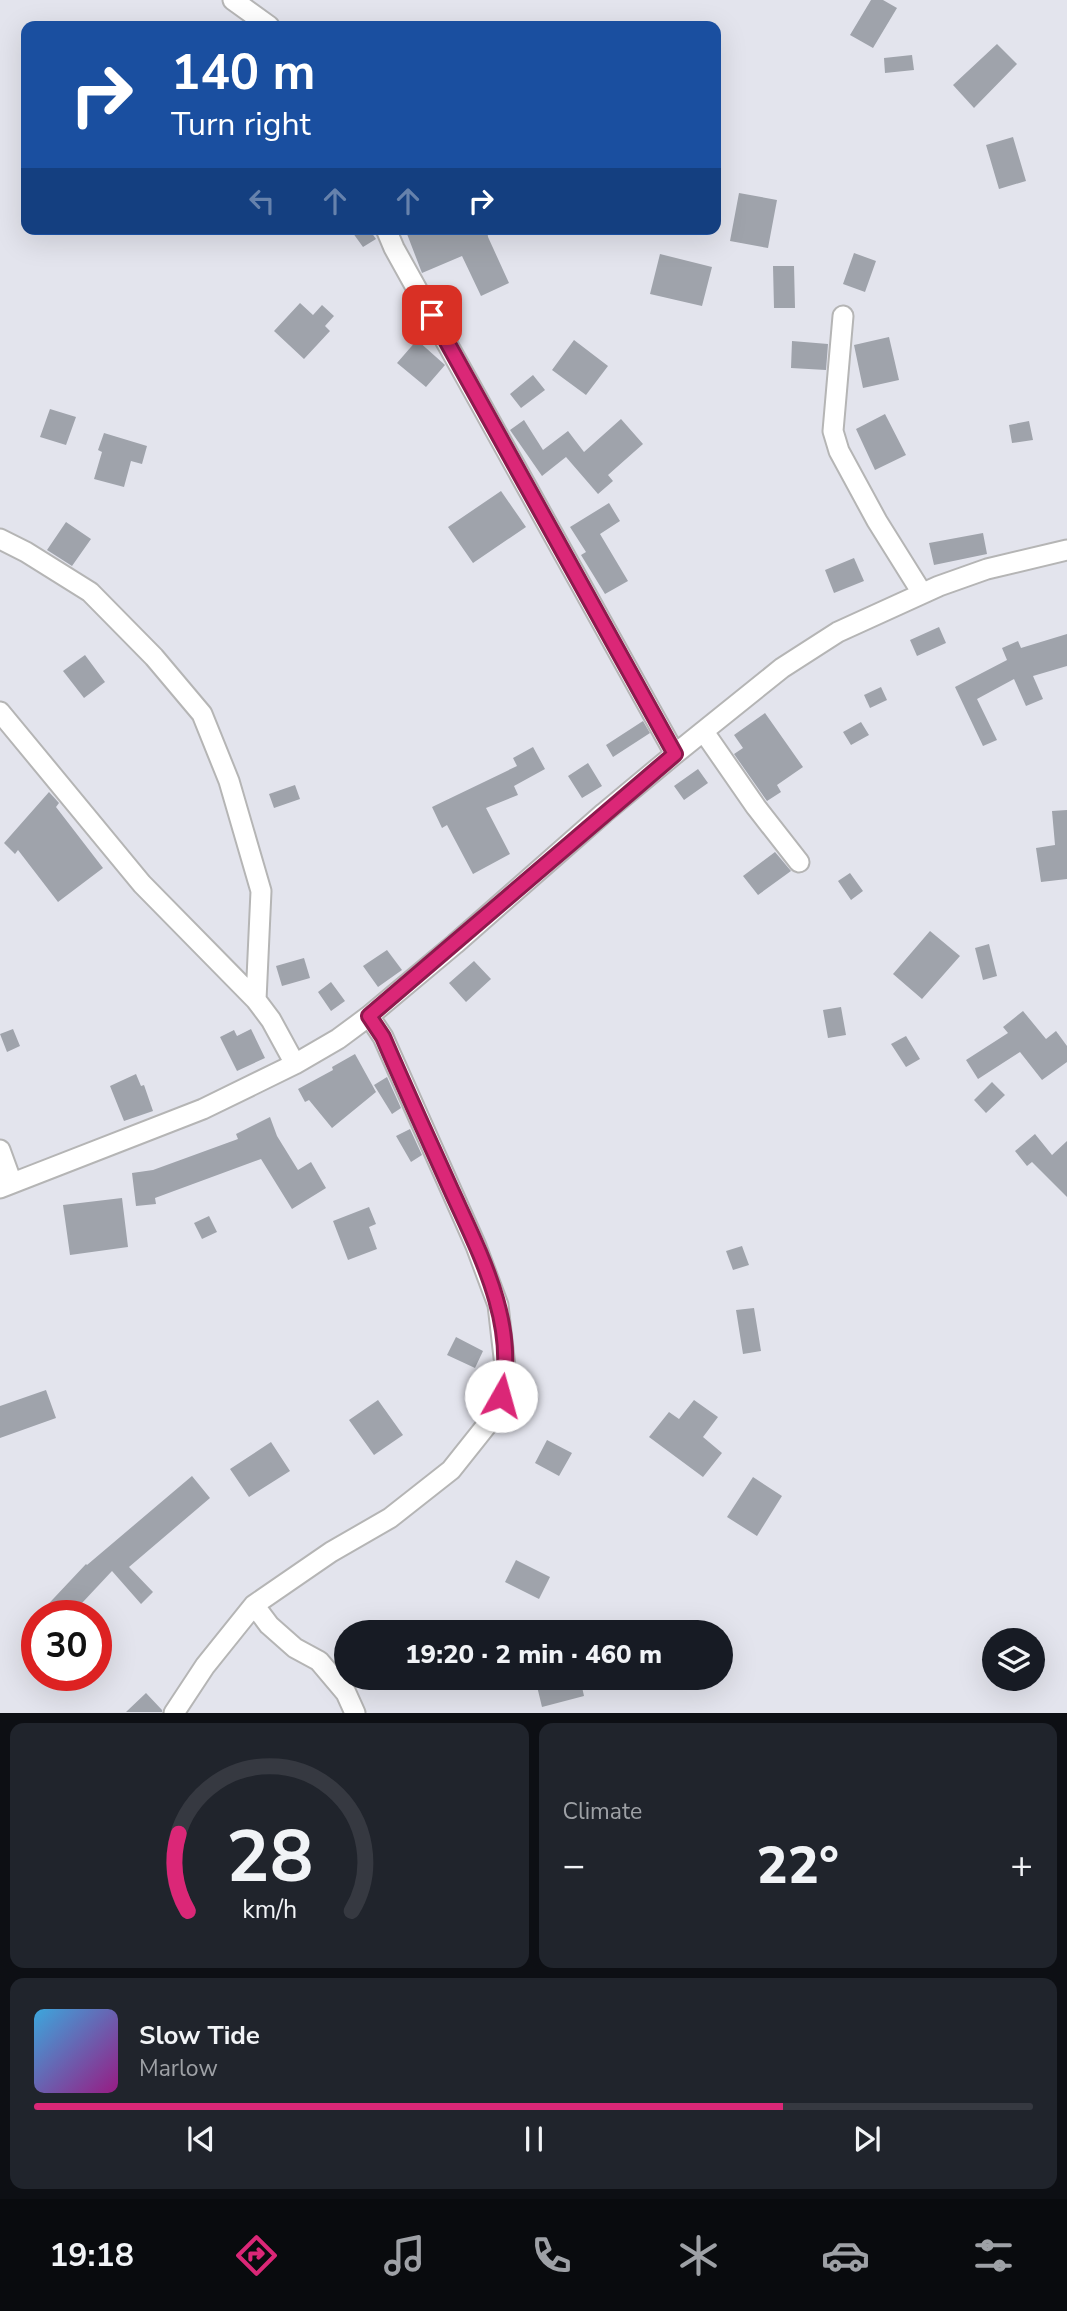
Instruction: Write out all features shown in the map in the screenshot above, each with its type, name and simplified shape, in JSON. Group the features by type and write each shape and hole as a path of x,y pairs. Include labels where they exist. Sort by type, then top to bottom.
{"street":[{"path":"233,0 262,21"},
{"path":"389,235 675,754"},
{"path":"843,316 833,431 839,451 877,521 922,593"},
{"path":"0,539 90,592 154,657 202,715 229,781 261,891 256,1000"},
{"path":"0,1150 6,1186 203,1109 295,1064 338,1039 369,1016 675,754 782,668 838,632 922,593 987,569 1067,550"},
{"path":"0,712 142,884 256,1000 271,1020 295,1064"},
{"path":"704,732 799,863"},
{"path":"174,1713 205,1665 254,1605 331,1552 390,1518 451,1470 486,1426 501,1396 506,1375 498,1305 475,1246 383,1037 369,1016"},
{"path":"254,1605 269,1625 295,1647 319,1661 346,1693 355,1713"}],"building":[{"path":"871,0 883,0 897,8 873,48 850,35"},
{"path":"997,44 1017,64 974,108 953,85"},
{"path":"912,55 914,70 885,73 884,58"},
{"path":"1013,137 1026,181 999,189 986,145"},
{"path":"739,193 777,200 768,248 730,241"},
{"path":"354,235 373,235 376,239 363,247"},
{"path":"407,235 488,235 509,283 481,296 462,256 422,273"},
{"path":"854,253 876,261 865,292 843,284"},
{"path":"660,254 712,267 702,306 650,294"},
{"path":"773,266 794,266 795,308 774,308"},
{"path":"300,303 313,315 322,305 334,316 325,326 330,331 304,359 274,331"},
{"path":"889,337 899,380 863,388 854,345"},
{"path":"417,340 445,365 426,387 397,363"},
{"path":"574,340 608,366 586,395 552,370"},
{"path":"792,341 828,344 826,370 791,368"},
{"path":"533,375 545,390 521,408 510,394"},
{"path":"50,409 76,417 66,445 40,437"},
{"path":"885,414 906,455 875,470 856,429"},
{"path":"621,419 643,444 608,475 613,481 598,494 566,457 542,476 510,430 524,420 543,450 568,431 584,452"},
{"path":"1029,421 1033,440 1012,443 1009,425"},
{"path":"104,433 147,446 142,464 131,461 124,487 94,479 102,452 98,450"},
{"path":"501,491 526,527 473,563 448,527"},
{"path":"609,503 620,521 600,534 628,581 605,594 581,555 586,552 570,527"},
{"path":"66,522 91,539 72,566 47,550"},
{"path":"983,533 987,554 934,565 929,543"},
{"path":"854,558 864,581 834,593 825,570"},
{"path":"939,627 946,643 917,656 910,640"},
{"path":"1067,634 1067,666 1033,676 1043,699 1026,706 1014,679 977,699 997,740 983,746 955,687 1007,660 1002,648 1018,641 1021,648"},
{"path":"85,655 105,682 84,698 63,671"},
{"path":"881,687 887,700 870,708 864,695"},
{"path":"765,713 803,767 777,785 781,792 767,801 734,754 743,748 734,735"},
{"path":"643,721 650,733 613,757 606,745"},
{"path":"861,722 869,735 851,745 843,732"},
{"path":"533,747 545,769 514,786 518,795 486,808 510,854 473,874 447,825 442,828 432,807 517,766 513,758"},
{"path":"588,763 602,786 582,798 568,776"},
{"path":"698,769 708,783 684,800 674,786"},
{"path":"295,785 300,799 274,808 269,794"},
{"path":"49,792 59,803 56,807 103,868 58,902 18,850 15,854 4,843"},
{"path":"1067,810 1067,879 1041,882 1036,848 1055,845 1052,811"},
{"path":"775,852 791,871 758,895 743,876"},
{"path":"850,873 863,891 851,900 838,881"},
{"path":"930,931 960,956 922,999 893,974"},
{"path":"989,944 997,976 983,980 975,948"},
{"path":"387,950 402,970 378,987 363,966"},
{"path":"304,958 310,978 282,986 276,966"},
{"path":"474,961 491,979 466,1002 449,983"},
{"path":"331,982 345,1001 331,1011 318,992"},
{"path":"841,1007 846,1035 828,1038 823,1010"},
{"path":"1023,1011 1046,1039 1056,1031 1067,1046 1067,1062 1042,1080 1020,1052 978,1079 966,1060 1008,1033 1003,1027"},
{"path":"13,1029 20,1046 7,1052 0,1034"},
{"path":"251,1029 265,1058 237,1071 220,1037 234,1030 237,1036"},
{"path":"906,1036 920,1059 906,1067 891,1044"},
{"path":"355,1054 376,1092 332,1128 309,1100 305,1102 298,1089 333,1070 332,1067"},
{"path":"136,1074 141,1086 144,1085 153,1111 124,1121 110,1086"},
{"path":"387,1077 401,1108 392,1114 374,1085"},
{"path":"992,1082 1005,1095 986,1113 974,1100"},
{"path":"270,1117 277,1136 298,1170 311,1162 326,1188 292,1209 261,1159 155,1198 156,1204 136,1206 132,1173 153,1170 238,1139 236,1134"},
{"path":"410,1129 422,1155 411,1162 396,1136"},
{"path":"1035,1134 1052,1155 1067,1141 1067,1197 1032,1162 1027,1166 1015,1151"},
{"path":"122,1198 128,1247 70,1255 63,1205"},
{"path":"369,1207 376,1224 369,1227 377,1249 348,1260 333,1221"},
{"path":"209,1216 217,1232 202,1239 194,1223"},
{"path":"742,1246 749,1265 733,1270 726,1251"},
{"path":"754,1308 761,1351 743,1354 736,1310"},
{"path":"456,1337 483,1351 475,1368 447,1355"},
{"path":"46,1390 56,1418 0,1438 0,1406"},
{"path":"378,1400 403,1435 374,1455 349,1420"},
{"path":"694,1400 718,1417 703,1437 722,1453 703,1477 649,1437 669,1412 679,1419"},
{"path":"547,1440 572,1453 559,1476 535,1463"},
{"path":"271,1442 290,1471 249,1497 230,1469"},
{"path":"192,1476 210,1498 129,1567 153,1592 141,1604 112,1571 85,1600 52,1600 87,1565"},
{"path":"753,1477 782,1496 757,1536 727,1517"},
{"path":"516,1560 550,1577 539,1599 505,1582"},
{"path":"538,1690 583,1690 584,1696 542,1707"},
{"path":"146,1693 162,1712 126,1712"}],"route":[{"path":"432,315 675,754 369,1016 383,1037 475,1246 498,1305 506,1375 501,1396"}]}
